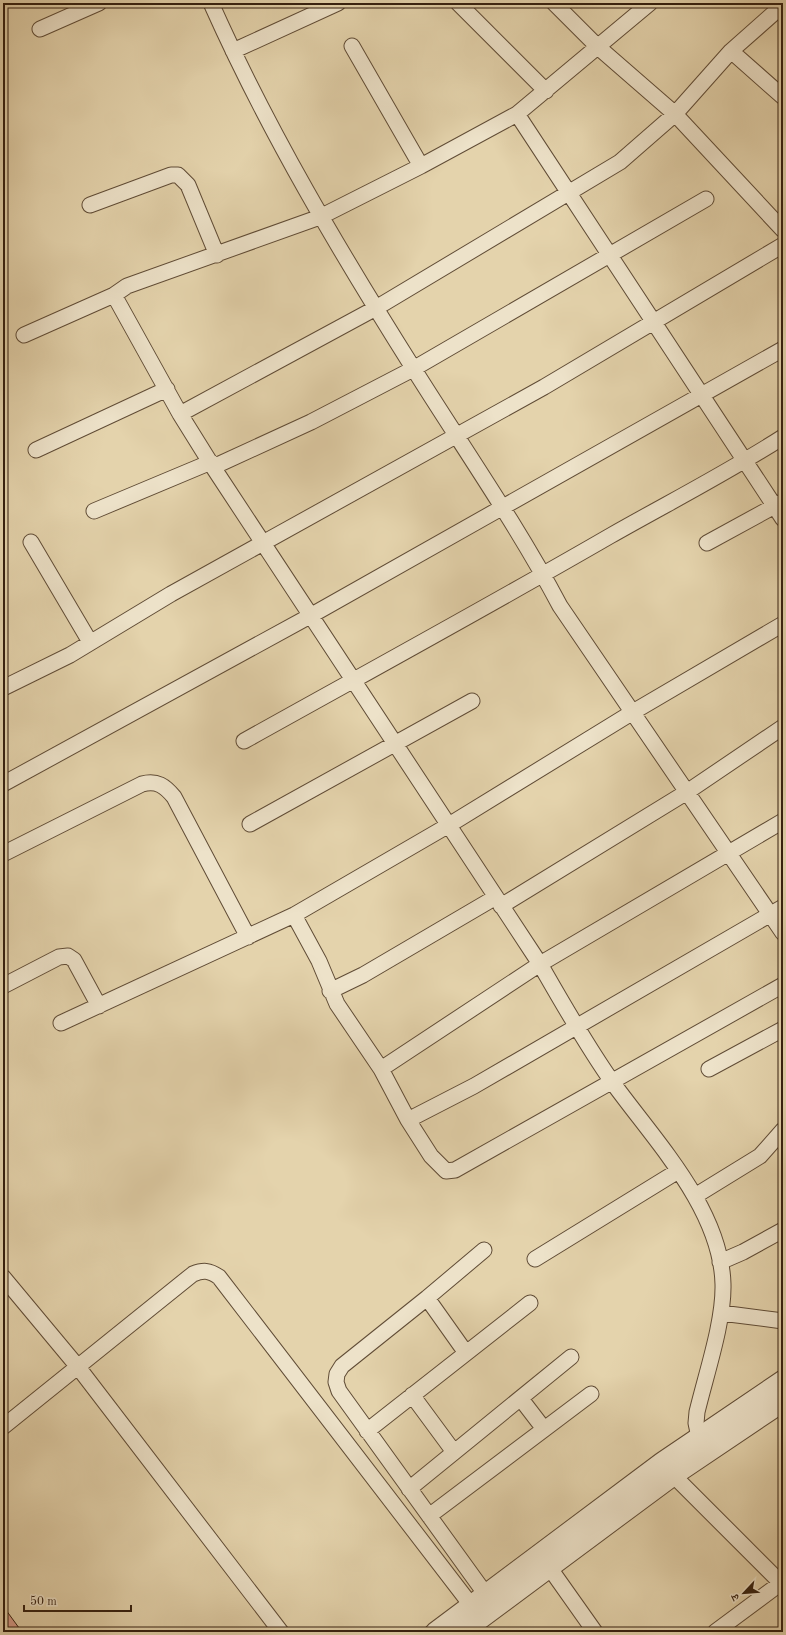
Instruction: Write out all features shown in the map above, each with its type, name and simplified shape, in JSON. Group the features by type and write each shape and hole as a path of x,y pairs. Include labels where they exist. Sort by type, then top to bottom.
{"street":[{"path":"40,29 99,3"},
{"path":"211,3 233,51 320,217 413,369 502,508 544,576 560,606 729,852 776,910 783,933"},
{"path":"233,51 338,3"},
{"path":"458,3 546,91"},
{"path":"554,3 598,47 675,114 783,230"},
{"path":"24,335 114,295 128,286 320,217 421,166 517,114 650,3"},
{"path":"180,414 376,308 569,194 620,162 675,114 731,51 783,5"},
{"path":"352,46 421,166"},
{"path":"731,51 783,97"},
{"path":"517,114 746,461 779,504 783,519"},
{"path":"90,205 171,175 178,175 188,185 217,255"},
{"path":"94,511 212,464 311,422 413,369 706,199"},
{"path":"3,688 70,655 171,594 264,544 456,435 544,388 783,245"},
{"path":"114,295 180,414 310,616 540,964 577,1027 612,1081 696,1196 715,1242 720,1262 723,1285 721,1313 697,1412 696,1423 701,1446"},
{"path":"3,784 310,616 614,443 783,349"},
{"path":"36,450 167,389"},
{"path":"244,741 544,576 611,535 746,461 783,437"},
{"path":"707,543 779,504"},
{"path":"31,542 90,642"},
{"path":"61,1023 294,915 449,825 633,712 783,624"},
{"path":"250,824 472,701"},
{"path":"330,991 363,975 499,901 688,792 783,727"},
{"path":"3,854 142,784 151,782 160,784 174,797 248,937"},
{"path":"381,1069 540,964 783,821"},
{"path":"408,1120 474,1086 776,910"},
{"path":"294,915 319,961 330,991 337,1004 381,1069 408,1120 431,1156 446,1171 455,1170 783,985"},
{"path":"3,986 59,957 68,956 74,960 99,1006"},
{"path":"709,1069 783,1029"},
{"path":"696,1196 760,1156 783,1130"},
{"path":"535,1259 678,1171"},
{"path":"720,1262 743,1252 783,1230"},
{"path":"484,1250 342,1366 337,1374 336,1382 339,1391 429,1516 484,1602"},
{"path":"3,1427 193,1274 201,1271 210,1271 219,1276 484,1602"},
{"path":"3,1277 78,1367 282,1632"},
{"path":"427,1298 466,1353"},
{"path":"366,1430 530,1303"},
{"path":"721,1313 783,1321"},
{"path":"409,1489 571,1357"},
{"path":"463,1632 484,1602 701,1446 783,1380"},
{"path":"429,1516 591,1394"},
{"path":"412,1395 454,1452"},
{"path":"521,1399 544,1429"},
{"path":"701,1446 783,1402"},
{"path":"435,1632 484,1602 549,1567 667,1469"},
{"path":"667,1469 782,1584 715,1632"},
{"path":"549,1567 595,1632"}],"building":[{"path":"3,1606 22,1632 3,1632"}]}
